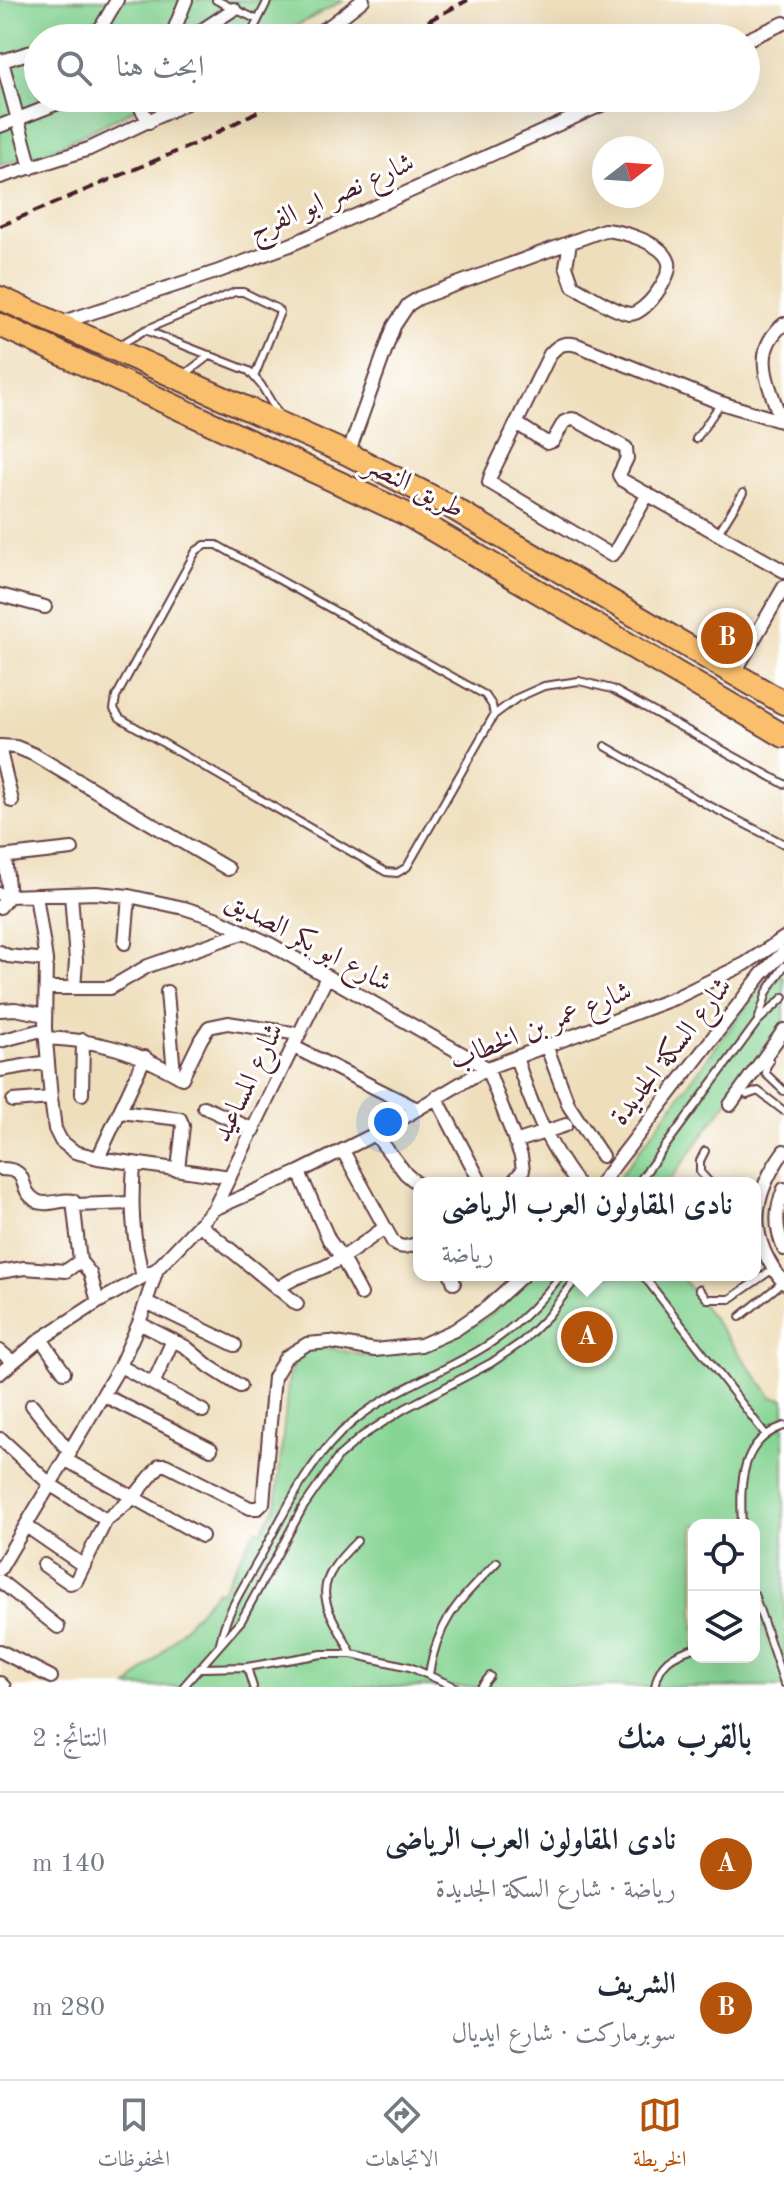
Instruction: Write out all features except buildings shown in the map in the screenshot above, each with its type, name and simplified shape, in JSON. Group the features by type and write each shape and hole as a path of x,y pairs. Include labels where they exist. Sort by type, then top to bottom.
{"highway":[{"name":"طريق النصر","path":"0,298 348,454 474,520 784,703"},
{"name":"طريق النصر","path":"0,325 406,514 784,736"}],"street":[{"path":"107,24 117,0"},
{"path":"177,24 186,0"},
{"path":"332,24 353,2"},
{"path":"211,24 234,9"},
{"path":"760,34 784,23"},
{"path":"24,54 1,61 31,168"},
{"path":"0,126 37,112"},
{"path":"143,112 149,122"},
{"path":"0,177 89,149 169,112"},
{"name":"شارع نصر ابو الفرج","path":"59,323 290,245 586,112"},
{"path":"348,454 394,326 408,305 419,298 604,230 663,252 670,270 666,280 643,309 638,313 625,313 573,286 566,266 570,243"},
{"path":"782,422 764,355 766,343 784,324"},
{"path":"648,494 611,555 489,482 550,354 557,346 567,343 577,345 721,403 782,422"},
{"path":"516,423 547,443 553,441 564,422 576,420 626,448 627,458 620,478 784,571"},
{"path":"735,672 784,587"},
{"path":"0,595 45,607"},
{"path":"12,801 0,749 16,747 33,754 228,869"},
{"path":"0,907 4,895 3,857 72,849"},
{"path":"71,894 76,961 74,988"},
{"name":"شارع ابو بكر الصديق","path":"4,895 129,896 184,908 245,932 487,1068"},
{"path":"36,895 46,960 45,1034 51,1098 55,1129 61,1141 75,1152 98,1158 230,1177"},
{"path":"125,943 129,896"},
{"path":"46,988 110,988 148,966 245,932"},
{"name":"شارع عمر بن الخطاب","path":"0,1373 41,1339 157,1269 214,1209 343,1151 487,1068 675,998 745,964 784,938"},
{"path":"0,952 8,956 46,960"},
{"name":"شارع السكة الجديدة","path":"606,1177 762,974 784,952"},
{"name":"شارع المساعيد","path":"214,1209 327,977"},
{"path":"167,992 178,1076"},
{"path":"0,1010 15,1009 45,1015"},
{"path":"178,1076 209,1027 228,1023 299,1034"},
{"path":"730,1105 784,1030"},
{"path":"0,1041 45,1034 83,1040 125,1049 178,1076"},
{"path":"82,1094 83,1040"},
{"path":"546,1045 569,1106 602,1156"},
{"path":"294,1047 417,1109"},
{"path":"98,1158 145,1057"},
{"path":"516,1057 544,1134 572,1177"},
{"path":"0,1070 48,1062"},
{"path":"487,1068 523,1170 517,1177"},
{"path":"436,1097 478,1177"},
{"path":"13,1101 51,1098"},
{"path":"204,1107 254,1130"},
{"path":"120,1112 180,1119 183,1126 178,1169"},
{"path":"515,1142 566,1125"},
{"path":"375,1134 413,1180"},
{"path":"343,1151 384,1228 397,1246 413,1245"},
{"path":"761,1192 768,1174 784,1151"},
{"path":"134,1165 131,1203 143,1276"},
{"path":"0,1169 13,1169 20,1173 35,1201 70,1199 75,1205 80,1261 90,1273 98,1302"},
{"path":"299,1172 329,1240 361,1294"},
{"path":"784,1189 776,1224 784,1249"},
{"path":"75,1205 131,1203"},
{"path":"761,1205 778,1206"},
{"path":"199,1224 297,1304"},
{"path":"278,1289 294,1277 342,1258 384,1228"},
{"path":"761,1242 783,1283"},
{"path":"0,1272 24,1268 66,1271 80,1261"},
{"path":"0,1569 120,1366 139,1323 157,1269"},
{"path":"44,1565 70,1583 76,1581 106,1520 133,1498 155,1468 166,1465 250,1508 258,1508 263,1503 274,1377 286,1357 307,1344 330,1342 375,1350 421,1345 466,1322 516,1281"},
{"path":"146,1302 235,1345"},
{"path":"139,1323 173,1340 240,1386"},
{"path":"41,1339 64,1372"},
{"path":"153,1384 173,1340"},
{"path":"0,1351 13,1362"},
{"path":"120,1366 203,1411"},
{"path":"103,1395 211,1449"},
{"path":"32,1405 68,1457 202,1536"},
{"path":"1,1439 51,1485 106,1520"},
{"path":"26,1526 84,1566"},
{"path":"0,1540 11,1551"},
{"path":"0,1581 58,1627"},
{"path":"0,1651 51,1677"}],"lane":[{"path":"216,0 258,20"},
{"path":"256,24 268,0"},
{"path":"114,348 145,330 226,294 243,292 280,312 255,375"},
{"path":"145,330 255,375 284,425"},
{"path":"179,378 210,355"},
{"path":"696,439 721,403"},
{"path":"718,533 743,493"},
{"path":"494,715 485,695 217,545 205,545 196,551 116,697 114,709 120,718 386,872 397,873 407,867 494,715 517,698 544,686 579,681 612,689 784,784"},
{"path":"605,746 704,803 784,844"},
{"path":"758,1021 767,992 784,966"},
{"path":"642,1177 758,1021 784,997"},
{"path":"770,1061 766,1074 784,1091"},
{"path":"747,1095 758,1091 784,1111"},
{"path":"705,1151 700,1161 700,1172 705,1177"},
{"path":"761,1278 773,1269"},
{"path":"220,1643 225,1623 292,1499 318,1458 343,1431 372,1408 497,1339 532,1309 556,1281"},
{"path":"183,1687 235,1629 302,1509 329,1468 351,1446 384,1422 491,1363 522,1342 548,1316 574,1281"},
{"path":"648,1281 766,1435"},
{"path":"699,1289 707,1299 724,1301 757,1281"},
{"path":"740,1317 783,1283"},
{"path":"742,1519 743,1469 748,1456 766,1435 784,1426"},
{"path":"318,1458 329,1468"},
{"path":"352,1654 327,1608 323,1591 336,1562 357,1541"},
{"path":"429,1674 435,1643 446,1620 461,1599 497,1562"},
{"path":"241,1593 252,1600"},
{"path":"760,1612 784,1682"},
{"path":"655,1687 657,1675 665,1662 673,1655 688,1650"},
{"path":"202,1668 247,1667 322,1654 352,1654 391,1661 455,1687"},
{"path":"247,1667 253,1687"},
{"path":"481,1687 490,1676"}],"green space":[{"path":"0,0 344,0 300,24 24,24 24,112 129,112 45,153 0,165"},
{"path":"773,970 784,977 784,1023 672,1177 619,1177"},
{"path":"526,1281 685,1281 772,1397 784,1399 784,1687 128,1687 217,1590 221,1592 256,1529 261,1532 276,1505 289,1376 301,1356 320,1348 373,1356 388,1355 449,1336 487,1317"}],"railway":[{"path":"423,24 468,0"},
{"path":"0,226 197,143 256,112"}],"place":[{"name":"الشريف","path":"727,638"},
{"name":"نادى المقاولون العرب الرياضى","path":"587,1337"}]}
